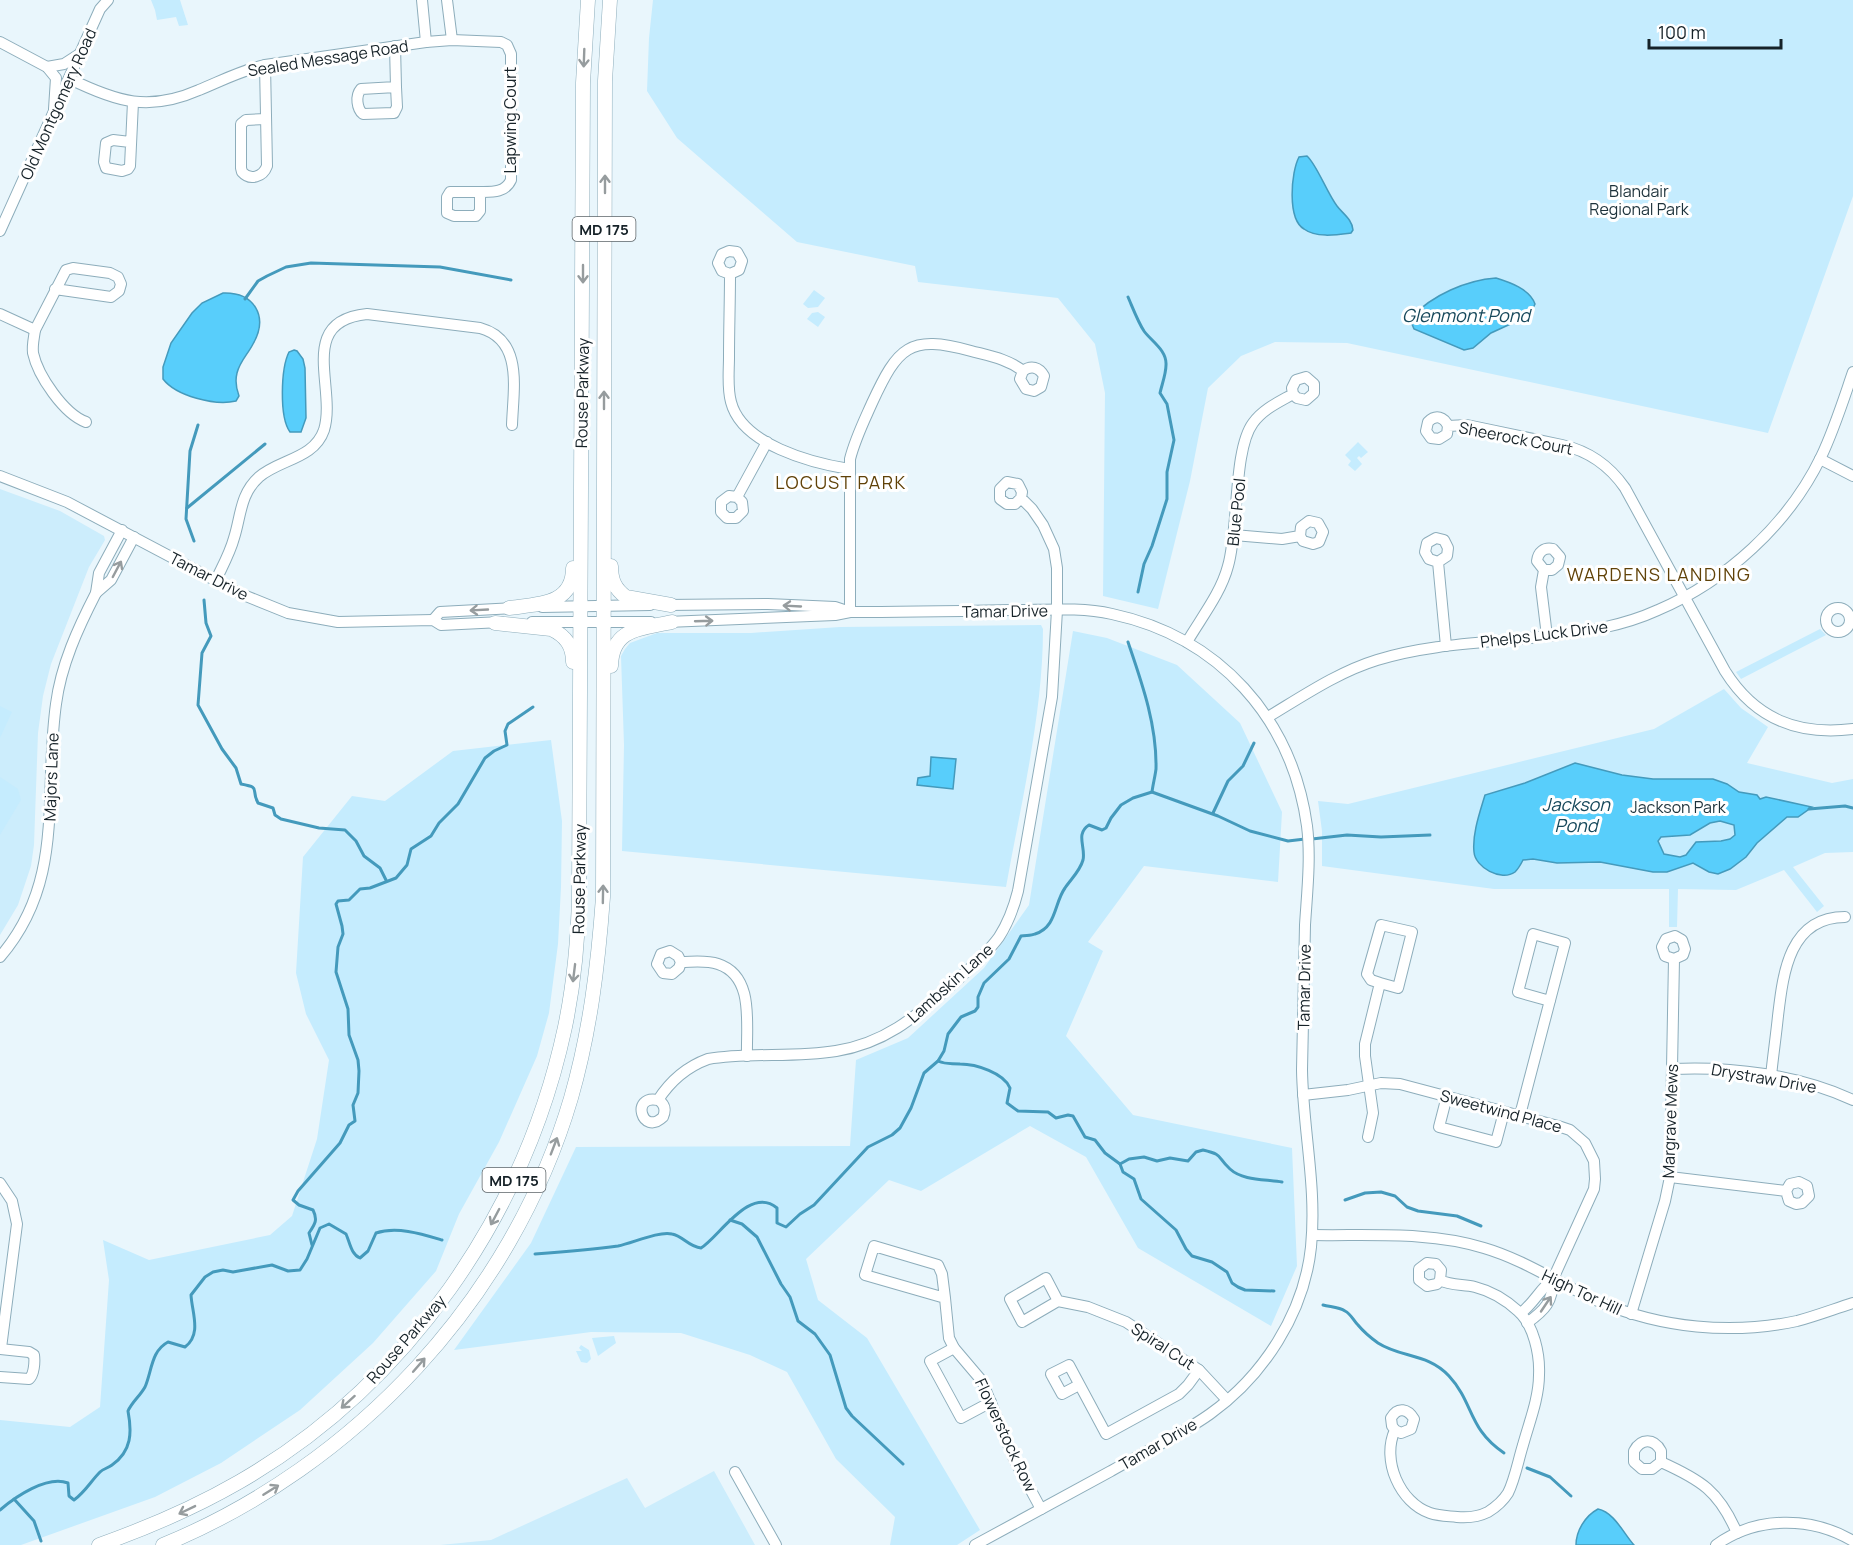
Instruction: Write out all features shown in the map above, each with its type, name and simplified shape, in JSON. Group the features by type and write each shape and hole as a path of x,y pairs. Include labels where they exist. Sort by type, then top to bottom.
{"main road":[{"name":"Rouse Parkway","path":"99,1545 179,1514 270,1463 313,1432 355,1396 401,1350 427,1320 478,1248 527,1151 548,1091 566,1025 578,941 583,83 588,0"},
{"name":"Rouse Parkway","path":"163,1545 220,1519 262,1495 310,1463 363,1421 417,1367 474,1296 509,1239 534,1192 570,1099 588,1032 603,897 605,81 610,0"},
{"path":"509,608 554,601 565,592 573,578 574,479 582,419"},
{"path":"603,458 610,517 612,580 620,593 626,597 671,605"},
{"path":"495,622 551,629 563,636 572,648 574,728 580,803"},
{"path":"603,760 610,727 611,654 615,645 621,637 628,633 672,622"}],"street":[{"name":"Old Montgomery Road","path":"0,231 82,53 100,5 108,0"},
{"path":"422,0 426,42"},
{"path":"447,0 452,40"},
{"name":"Sealed Message Road","path":"70,80 105,96 145,104 178,98 265,65 452,40"},
{"name":"Lapwing Court","path":"452,40 501,42 509,49 510,54 510,180 500,190 480,192"},
{"path":"0,42 47,67 56,78 54,115"},
{"path":"395,46 396,87"},
{"path":"47,67 64,64 82,53"},
{"path":"265,65 267,166 262,175 248,177 241,168 241,124 246,120 266,120"},
{"path":"130,142 133,102"},
{"path":"55,289 111,297 119,291 121,284 118,277 110,273 73,268 63,273 55,289 35,330 33,354 42,375 63,406 86,422"},
{"path":"730,274 729,388 731,402 741,422 767,442 813,463 849,469"},
{"path":"0,314 35,330"},
{"path":"216,580 234,537 239,509 250,488 269,470 296,458 313,446 324,430 326,410 324,346 333,329 348,317 367,314 480,328 494,333 505,343 512,358 512,425"},
{"path":"850,612 849,469 858,435 887,372 901,354 920,345 942,344 1008,361 1023,371"},
{"name":"Phelps Luck Drive","path":"1268,717 1315,688 1357,668 1399,654 1611,626 1657,611 1685,597 1724,572 1762,538 1795,499 1820,459 1853,372"},
{"name":"Blue Pool","path":"1187,642 1222,582 1228,567 1234,535 1242,451 1248,430 1260,414 1293,394"},
{"name":"Sheerock Court","path":"1448,426 1467,424 1576,448 1599,460 1608,467 1625,488 1725,671 1742,695 1782,723 1797,728 1835,732 1853,729"},
{"path":"737,497 767,442"},
{"path":"1820,459 1853,476"},
{"name":"Tamar Drive","path":"0,476 51,495 265,605 288,614 312,619 338,622 433,620 441,625 495,622 672,622 835,615 850,612 1084,611 1129,618 1187,642 1208,655 1247,691 1268,717 1294,771 1307,827 1302,1095 1313,1184 1312,1235 1308,1269 1293,1315 1274,1347 1245,1385 1227,1400 1189,1427 1041,1509 990,1541 975,1545"},
{"name":"Lambskin Lane","path":"658,1100 681,1073 698,1062 719,1057 839,1051 872,1042 902,1027 981,958 1000,935 1013,908 1018,891 1053,697 1057,558 1043,525 1021,498"},
{"name":"Majors Lane","path":"0,957 20,929 40,886 48,842 51,744 56,701 67,658 96,592 99,573 122,530"},
{"path":"1234,535 1282,539 1300,536"},
{"name":"Majors Lane","path":"96,592 111,580 134,537"},
{"path":"1438,562 1446,646"},
{"path":"1544,570 1541,587 1547,636"},
{"name":"Tamar Drive","path":"433,620 440,612 603,605 768,604 835,607 850,612"},
{"path":"1771,1076 1782,979 1791,951 1805,933 1817,924 1834,917 1845,917"},
{"path":"1381,925 1412,932 1398,988 1380,983 1371,980 1367,974 1381,925"},
{"path":"1520,1115 1565,943 1533,934 1518,992 1550,1000"},
{"name":"Margrave Mews","path":"1631,1314 1670,1177 1674,959"},
{"path":"681,962 718,964 733,972 739,979 744,988 746,1002 747,1056"},
{"path":"1368,1137 1373,1113 1365,1044 1380,983"},
{"name":"Drystraw Drive","path":"1672,1069 1708,1067 1771,1076 1815,1086 1853,1099"},
{"name":"Sweetwind Place","path":"1302,1095 1390,1083 1520,1115 1570,1130 1585,1143 1594,1161 1594,1189 1553,1279 1544,1287 1524,1318"},
{"path":"1447,1096 1439,1127 1496,1142 1504,1112"},
{"path":"1670,1177 1786,1191"},
{"path":"0,1183 12,1201 17,1224 1,1348 29,1352 34,1359 33,1374 29,1379 0,1377"},
{"name":"High Tor Hill","path":"1312,1235 1410,1237 1456,1242 1484,1248 1631,1314 1689,1326 1745,1327 1797,1320 1853,1303"},
{"name":"Flowerstock Row","path":"945,1298 865,1275 874,1246 938,1265 942,1274 945,1298 949,1338 954,1348 982,1381 1014,1459 1041,1509"},
{"path":"1046,1278 1058,1301 1022,1322 1010,1299 1046,1278"},
{"path":"1395,1430 1391,1445 1394,1473 1404,1494 1412,1503 1430,1513 1453,1517 1474,1517 1495,1507 1508,1492 1514,1478 1537,1392 1538,1355 1524,1318 1499,1297 1477,1287 1445,1283 1440,1280"},
{"name":"Spiral Cut","path":"1058,1301 1088,1307 1126,1322 1199,1370 1227,1400"},
{"path":"954,1348 930,1361 961,1418 991,1401"},
{"path":"1079,1385 1106,1434 1179,1394 1199,1370"},
{"path":"1661,1462 1704,1485 1714,1493 1729,1514 1737,1533"},
{"path":"735,1472 776,1545"},
{"path":"1716,1545 1737,1533 1770,1523 1800,1523 1827,1528 1853,1541"}],"shaded area":[{"path":"0,489 60,511 104,536 105,540 89,567 51,664 43,696 38,733 34,845 31,866 18,905 0,935"},
{"path":"714,1471 755,1545 440,1545 491,1540 627,1478 645,1508"}],"green space":[{"path":"151,0 180,0 188,25 179,26 176,17 157,20"},
{"name":"Blandair Regional Park","path":"653,0 1853,0 1853,196 1768,433 1347,343 1275,342 1241,356 1208,388 1190,481 1158,609 1103,596 1105,393 1095,344 1058,298 918,282 915,266 797,242 677,138 647,91"},
{"path":"814,290 825,298 818,307 808,308 803,304"},
{"path":"818,312 825,317 818,327 807,319 812,313"},
{"path":"1358,442 1368,452 1361,458 1359,456 1357,458 1362,464 1355,471 1348,465 1351,461 1345,455"},
{"path":"1041,625 1043,629 1042,661 1035,726 1006,887 622,851 624,745 621,656 630,643 657,633 751,633 840,627"},
{"path":"1820,629 1826,635 1741,679 1736,672"},
{"path":"1073,631 1107,638 1177,665 1240,723 1282,812 1278,882 1144,866 1088,942 1103,951 1066,1036 1133,1115 1292,1148 1297,1266 1271,1326 1138,1248 1086,1157 1030,1126 921,1191 889,1180 806,1259 818,1300 867,1338 980,1530 957,1545 890,1545 895,1517 836,1459 787,1372 750,1355 681,1333 591,1332 454,1350 531,1243 576,1147 850,1146 856,1060 908,1038 984,968 1029,905"},
{"name":"Jackson Park","path":"1724,689 1741,708 1768,727 1747,763 1832,783 1853,779 1853,852 1825,853 1793,867 1824,906 1817,912 1784,870 1736,890 1678,889 1677,927 1669,927 1669,889 1494,889 1322,866 1322,831 1318,801 1348,804 1654,729"},
{"path":"0,706 12,712 0,738"},
{"path":"551,740 562,821 558,944 549,1013 537,1056 499,1142 459,1214 436,1271 373,1343 300,1410 221,1463 155,1497 21,1545 0,1545 0,1420 70,1427 100,1407 109,1280 103,1240 149,1260 270,1235 292,1216 317,1139 329,1060 306,1014 296,973 303,857 352,796 385,801 453,751"},
{"path":"0,777 18,789 21,800 0,835"},
{"path":"614,1336 616,1343 598,1356 592,1338"},
{"path":"581,1345 589,1350 591,1359 587,1363 581,1362 576,1351 582,1351 579,1348"}],"water":[{"path":"1307,156 1333,200 1351,223 1353,230 1351,233 1314,234 1299,224 1293,206 1294,173 1299,157"},
{"name":"Glenmont Pond","path":"1496,278 1529,294 1535,304 1530,315 1491,333 1473,348 1464,350 1414,329 1412,317 1429,302 1462,285"},
{"path":"223,293 243,297 256,308 259,315 258,334 238,369 236,384 239,396 236,401 207,401 186,395 169,385 163,379 163,367 171,343 192,313 202,303"},
{"path":"294,350 303,359 305,368 306,418 301,432 290,432 286,425 283,404 286,359 289,352"},
{"path":"931,757 956,759 953,789 917,785 918,778 930,776"},
{"name":"Jackson Pond","path":"1575,763 1622,775 1653,779 1713,779 1739,792 1757,795 1760,799 1766,797 1812,807 1798,817 1787,817 1757,843 1746,857 1730,869 1718,874 1693,863 1667,872 1653,872 1600,862 1557,863 1533,859 1523,860 1515,872 1509,875 1496,874 1479,863 1474,852 1475,831 1485,795 1525,783","holes":["1720,821 1734,825 1735,835 1730,839 1696,842 1686,855 1680,857 1664,854 1658,841 1661,837 1690,835 1710,823"]},
{"path":"1598,1509 1614,1519 1634,1545 1576,1545 1582,1524"}],"waterway":[{"path":"245,299 258,281 267,276 286,267 311,263 440,267 511,280"},
{"path":"1128,297 1142,327 1161,350 1166,360 1160,393 1167,404 1174,440 1167,472 1167,499 1144,564 1138,592"},
{"path":"194,541 186,519 190,451 198,425"},
{"path":"187,508 265,444"},
{"path":"204,600 206,623 211,636 202,653 198,705 222,749 236,768 241,784 253,788 258,803 273,808 275,815 281,819 319,828 345,830 356,841 364,856 380,868 386,880"},
{"path":"1128,642 1148,704 1154,736 1156,769 1152,792"},
{"path":"312,1245 309,1233 315,1222 315,1213 293,1200 298,1191 340,1143 349,1125 355,1121 353,1105 358,1093 358,1060 349,1035 348,1009 336,972 338,947 343,934 336,904 338,901 349,900 360,889 370,888 396,878 407,865 411,849 431,836 439,823 458,804 485,758 507,745 505,731 508,724 533,707"},
{"path":"1213,813 1228,781 1243,766 1254,743"},
{"path":"535,1254 618,1246 666,1234 676,1235 693,1246 701,1248 736,1215 756,1203 767,1203 777,1208 777,1223 786,1227 814,1205 868,1147 892,1135 900,1128 911,1108 924,1073 938,1061 944,1051 948,1034 961,1017 975,1011 978,1007 978,997 984,983 1009,959 1021,936 1033,935 1042,931 1051,920 1061,894 1082,864 1084,855 1082,837 1085,829 1089,825 1102,830 1106,828 1121,805 1133,798 1152,792 1218,816 1250,831 1288,841 1305,839"},
{"path":"1810,808 1845,806 1853,808"},
{"path":"1312,839 1347,835 1381,837 1430,835"},
{"path":"938,1061 966,1064 996,1074 1010,1088 1007,1103 1018,1111 1048,1112 1056,1118 1073,1116 1085,1137 1095,1140 1105,1153 1120,1164 1123,1172 1134,1179 1141,1199 1176,1230 1192,1256 1212,1262 1227,1272 1232,1283 1245,1290 1274,1291"},
{"path":"1120,1164 1129,1159 1144,1157 1157,1161 1170,1158 1188,1161 1196,1152 1203,1150 1217,1155 1230,1169 1241,1176 1282,1182"},
{"path":"1345,1200 1365,1193 1381,1192 1395,1196 1407,1207 1418,1211 1457,1216 1481,1226"},
{"path":"730,1220 742,1224 757,1237 790,1297 798,1321 815,1334 830,1355 846,1408 903,1464"},
{"path":"0,1510 32,1489 51,1482 68,1483 69,1496 74,1500 100,1472 119,1460 129,1441 128,1411 145,1387 155,1356 168,1342 185,1347 190,1342 195,1330 191,1295 205,1277 213,1272 223,1270 233,1272 272,1265 288,1271 300,1270 320,1228 329,1224 346,1234 353,1251 360,1258 368,1251 376,1233 384,1231 409,1232 442,1240"},
{"path":"1323,1305 1347,1312 1367,1334 1387,1348 1423,1359 1441,1369 1457,1386 1484,1435 1504,1453"},
{"path":"1527,1468 1550,1477 1571,1496"},
{"path":"14,1499 34,1521 41,1541"}],"district":[{"name":"LOCUST PARK","path":"841,482"},
{"name":"WARDENS LANDING","path":"1659,574"}]}
